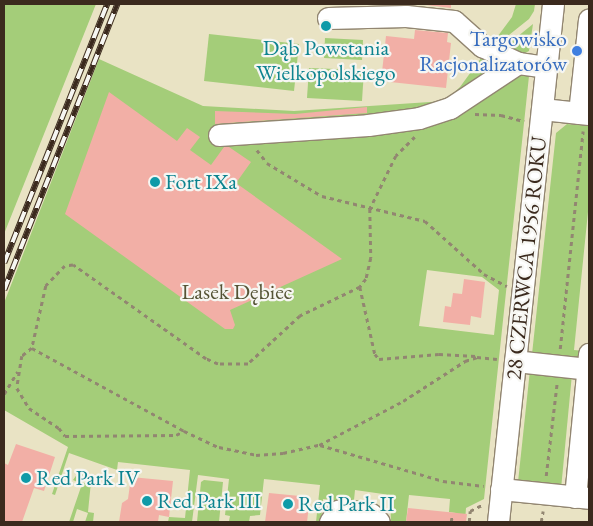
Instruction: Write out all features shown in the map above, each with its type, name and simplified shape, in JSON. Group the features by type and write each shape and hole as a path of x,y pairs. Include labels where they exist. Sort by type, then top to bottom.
{"street":[{"name":"28 CZERWCA 1956 ROKU","path":"495,506 513,292 535,115 546,67 553,4"},
{"path":"328,18 406,16 454,21 482,46 518,63 546,67"},
{"path":"535,115 584,113 589,20"},
{"path":"219,135 419,118 450,108 518,63"},
{"path":"495,506 582,497 589,364 558,366 508,360"},
{"path":"330,522 338,511 345,510 371,514 379,522"}],"path":[{"path":"467,115 483,113 535,115"},
{"path":"546,478 584,113"},
{"path":"253,133 261,157 274,167 322,196 425,221 484,274 513,292"},
{"path":"184,431 176,435 68,438 60,428 29,408 17,388 18,370 22,356 32,348 46,286 65,266 78,266 206,359 235,366 248,364 260,356 300,316 360,287 370,270 370,209 396,156 420,134"},
{"path":"360,287 375,354 379,358 386,360 439,354 508,360"},
{"path":"32,348 184,431 219,447 247,454 283,453 319,445 403,401 464,361 477,357"},
{"path":"4,394 18,370"},
{"path":"319,445 443,481 495,506"},
{"path":"469,522 470,511 495,506"},
{"path":"451,522 452,516"}],"green space":[{"path":"5,4 96,4 4,234 4,7"},
{"path":"516,4 535,4 534,11 529,19 499,43 492,44 512,17"},
{"path":"533,24 529,51 517,57 501,50"},
{"path":"209,34 299,44 294,91 204,81"},
{"path":"325,38 363,40 362,60 324,58"},
{"name":"Lasek Dębiec","path":"484,54 529,76 484,499 466,508 465,522 455,522 456,513 449,512 450,499 409,495 406,522 391,522 390,495 355,490 354,500 365,501 365,503 323,499 321,522 316,522 320,485 264,479 260,515 250,516 249,522 224,522 229,521 230,516 225,515 229,479 198,475 192,522 168,522 169,517 185,518 190,470 118,462 117,470 69,453 55,495 52,494 68,447 4,410 4,303 99,59 203,106 294,111 445,101 460,87","holes":["427,270 482,277 499,290 494,335 419,326"]},
{"path":"309,68 364,70 362,101 307,98"},
{"path":"567,124 589,126 589,202 574,350 585,351 580,360 532,354 556,133"},
{"path":"530,370 572,374 561,489 518,482"},
{"path":"84,471 81,482 90,485 91,482 88,512 94,513 93,522 85,522 88,513 77,509 73,522 69,522 82,484 73,480 78,473"},
{"path":"204,480 223,482 219,522 197,522 201,482"}],"building":[{"path":"418,4 451,4 451,8"},
{"path":"415,30 448,33 447,42 451,43 446,88 381,81 386,36 414,39"},
{"name":"Fort IXa","path":"109,92 177,141 187,128 200,137 190,150 211,165 224,147 229,147 251,162 236,183 342,259 230,310 235,325 233,329 225,329 65,214"},
{"path":"367,107 367,113 215,124 215,111 295,114"},
{"path":"464,279 485,282 481,318 471,316 470,325 443,322 445,306 451,307 453,293 462,294"},
{"name":"Red Park IV","path":"16,444 55,457 44,491 34,488 22,522 4,522 4,463 8,465"},
{"name":"Red Park III","path":"131,477 173,481 169,517 159,515 158,522 119,522 122,503 128,499"},
{"name":"Red Park II","path":"269,493 310,497 307,522 265,522"},
{"path":"408,508 467,514 466,522 406,522"}],"railway":[{"path":"4,263 107,4"},
{"path":"4,290 117,4"}],"place":[{"name":"Dąb Powstania Wielkopolskiego","path":"326,26"},
{"name":"Targowisko Racjonalizatorów","path":"577,51"},
{"name":"Fort IXa","path":"155,182"},
{"name":"Red Park IV","path":"26,478"},
{"name":"Red Park III","path":"147,501"},
{"name":"Red Park II","path":"288,504"}]}
